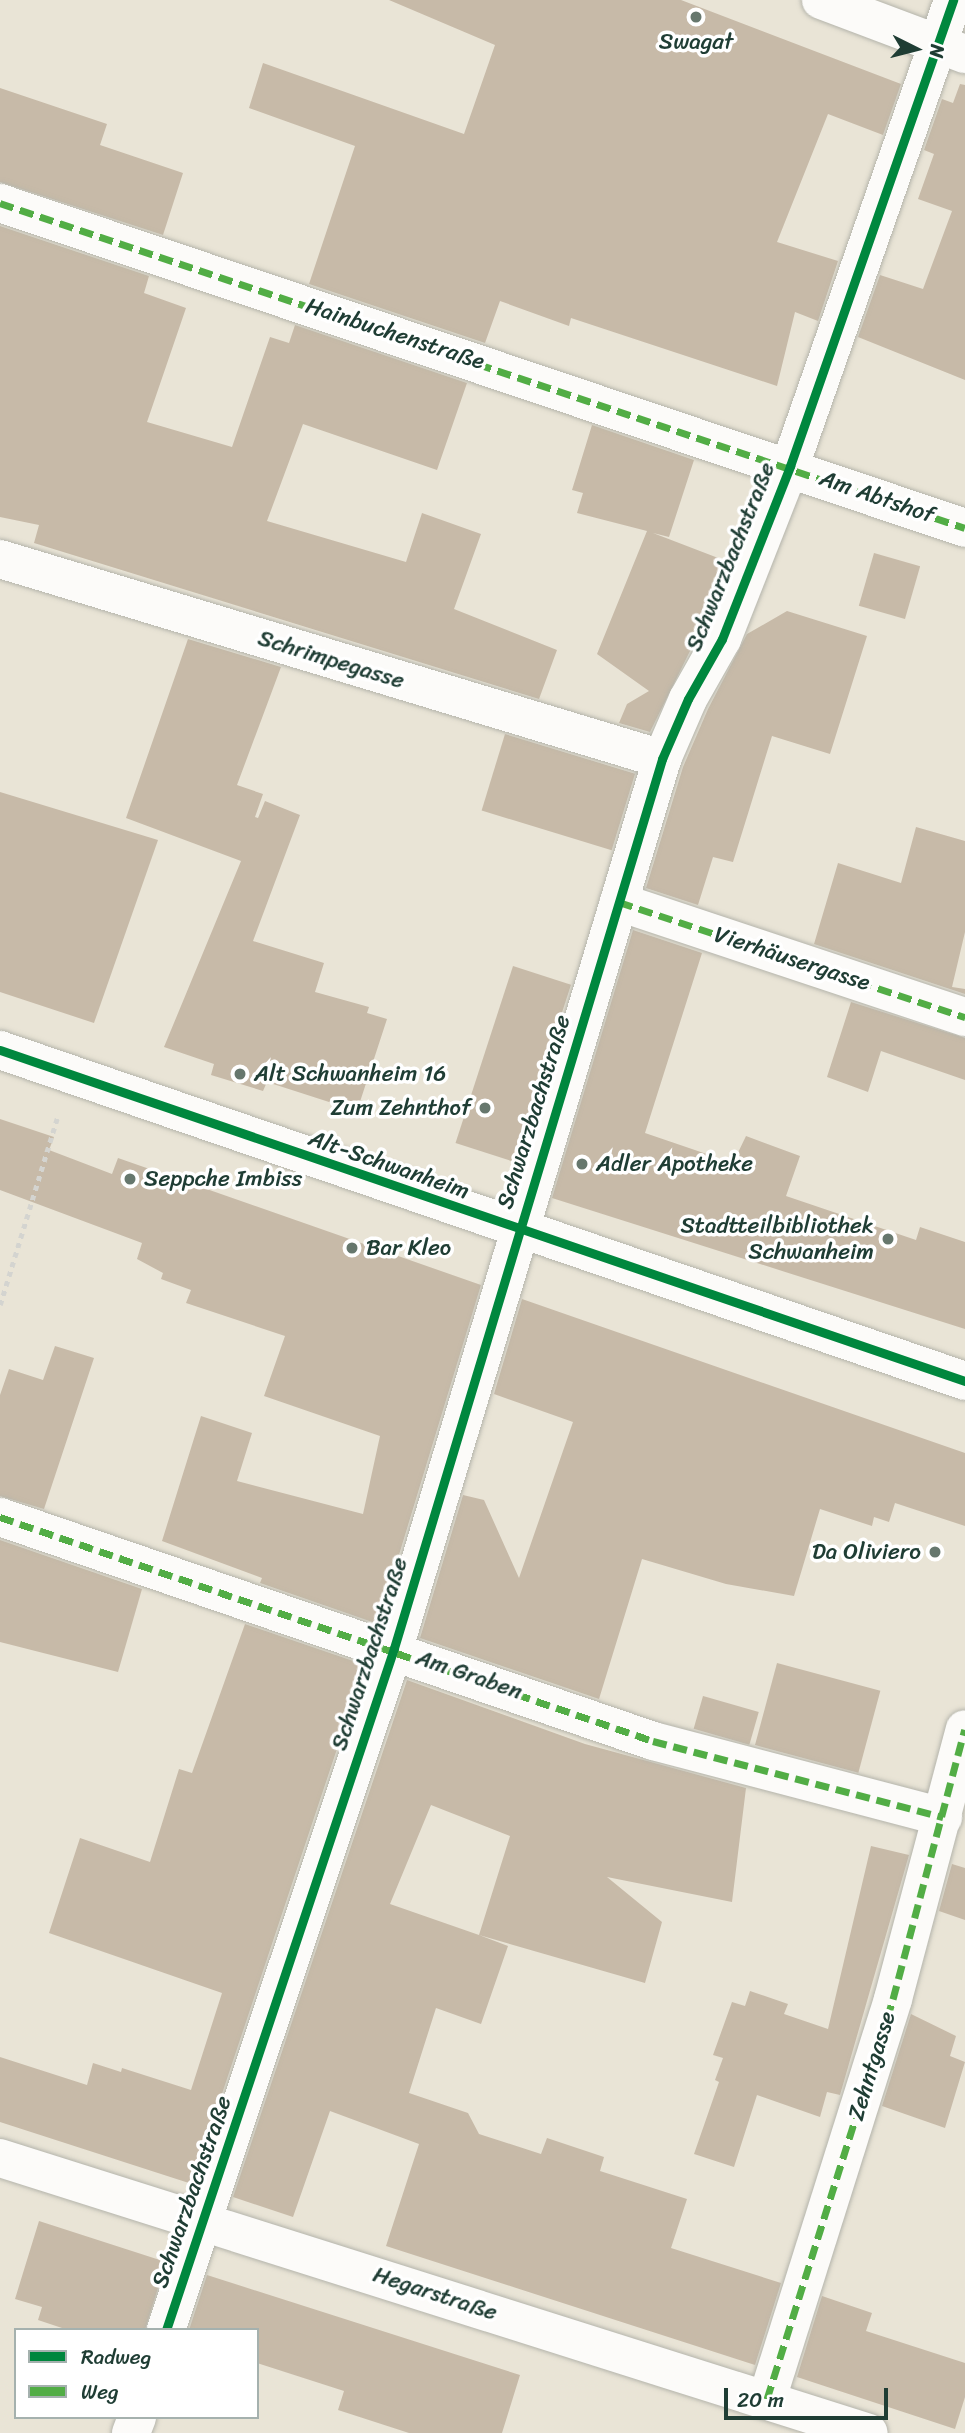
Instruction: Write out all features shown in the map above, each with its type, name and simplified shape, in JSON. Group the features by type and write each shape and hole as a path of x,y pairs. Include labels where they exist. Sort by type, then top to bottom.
{"street":[{"path":"821,0 951,48"},
{"name":"Schwarzbachstraße","path":"167,2328 394,1648 662,759 688,699 722,639 951,48 953,0"},
{"name":"Hainbuchenstraße","path":"0,203 790,466"},
{"name":"Am Abtshof","path":"790,466 965,528"},
{"name":"Schrimpegasse","path":"0,559 662,759"},
{"name":"Vierhäusergasse","path":"619,902 965,1017"},
{"name":"Alt-Schwanheim","path":"0,1049 518,1230 965,1381"},
{"name":"Am Graben","path":"0,1517 394,1648 653,1741 943,1817"},
{"name":"Zehntgasse","path":"767,2399 893,1999 965,1729"},
{"name":"Hegarstraße","path":"0,2158 869,2433"}],"path":[{"path":"0,1305 71,1074"}],"building":[{"path":"389,0 681,0 901,84 883,135 828,114 777,242 838,261 818,321 795,312 777,386 571,318 569,326 500,301 485,343 309,284 355,146 249,108 263,63 464,134 495,45"},
{"path":"960,84 965,85 965,380 858,337 880,275 923,289 952,211 918,199 934,154 924,150 942,99 953,103"},
{"path":"0,88 107,124 100,145 183,173 163,235 0,182"},
{"path":"0,226 149,276 144,293 186,308 147,422 232,447 270,337 289,343 295,325 467,383 437,470 303,424 267,521 406,562 422,513 481,534 454,609 557,650 539,699 34,543 39,525 0,517"},
{"path":"592,425 694,460 669,537 653,533 726,561 690,651 650,732 619,723 627,704 649,691 597,654 647,531 577,513 583,493 572,490"},
{"path":"874,553 920,566 905,619 859,606"},
{"path":"787,611 867,636 830,754 772,736 733,862 713,857 698,905 646,888 683,767 708,709 747,634"},
{"path":"188,639 281,667 237,785 263,794 255,817 258,818 265,801 300,815 253,941 324,963 315,992 369,1007 367,1013 387,1019 357,1111 267,1082 263,1091 211,1075 214,1064 164,1047 241,861 126,818"},
{"path":"505,734 635,774 612,850 482,811"},
{"path":"0,792 158,840 94,1023 0,992"},
{"path":"916,827 965,841 965,932 952,987 965,989 965,994 814,944 838,863 901,883"},
{"path":"633,930 702,953 645,1133 733,1163 746,1136 800,1156 786,1196 916,1240 920,1227 965,1242 965,1329 552,1198"},
{"path":"513,966 571,985 514,1162 456,1143"},
{"path":"851,1002 965,1038 965,1080 881,1051 868,1092 827,1077"},
{"path":"0,1119 54,1137 49,1150 112,1174 118,1158 481,1285 378,1624 260,1583 262,1578 162,1541 201,1416 252,1433 237,1481 363,1514 380,1436 264,1396 285,1336 186,1303 191,1290 161,1279 163,1273 137,1259 142,1243 0,1190"},
{"path":"522,1299 965,1453 965,1526 895,1503 889,1522 874,1517 872,1526 820,1509 794,1596 726,1584 642,1559 599,1699 420,1638 463,1495 484,1500 519,1578 573,1422 494,1394"},
{"path":"55,1346 94,1358 44,1509 0,1496 0,1395 9,1369 43,1380"},
{"path":"0,1540 142,1589 118,1672 0,1642"},
{"path":"245,1624 365,1665 192,2184 0,2122 0,2057 87,2085 93,2063 121,2072 122,2068 191,2090 222,1993 49,1933 80,1838 150,1862 179,1769 192,1773"},
{"path":"777,1663 880,1691 858,1773 755,1745"},
{"path":"407,1680 585,1744 746,1788 732,1902 607,1877 662,1922 645,1983 479,1935 508,1946 481,2024 436,2008 409,2093 468,2113 479,2134 541,2154 547,2138 604,2157 600,2171 687,2199 671,2248 781,2283 755,2365 386,2246 419,2144 330,2111 293,2217 233,2197","holes":["431,1805 510,1836 479,1935 390,1904"]},
{"path":"703,1696 759,1712 749,1745 694,1729"},
{"path":"871,1846 909,1855 840,2095 827,2092 820,2117 757,2095 734,2167 694,2154 719,2082 715,2080 723,2058 713,2055 732,2002 745,2006 750,1991 788,2004 784,2014 828,2029"},
{"path":"952,1864 965,1868 965,1920 939,1911"},
{"path":"911,2014 956,2036 950,2056 965,2062 945,2128 882,2106"},
{"path":"39,2221 166,2262 146,2328 62,2328 38,2320 42,2307 15,2299"},
{"path":"207,2275 520,2375 502,2433 409,2433 338,2410 344,2391 259,2364 259,2328 190,2328"},
{"path":"822,2296 872,2313 866,2331 965,2363 965,2397 955,2429 797,2377"}],"marked path":[{"path":"0,203 965,528"},
{"path":"619,902 965,1017"},
{"path":"0,1517 653,1741 943,1817"},
{"path":"767,2399 893,1999 965,1729"}],"cycle path":[{"path":"167,2328 394,1648 662,759 688,699 722,639 790,466 953,0"},
{"path":"0,1050 965,1381"}],"place":[{"name":"Swagat","path":"696,17"},
{"name":"Alt Schwanheim 16","path":"240,1074"},
{"name":"Zum Zehnthof","path":"485,1108"},
{"name":"Adler Apotheke","path":"582,1164"},
{"name":"Seppche Imbiss","path":"130,1179"},
{"name":"Stadtteilbibliothek Schwanheim","path":"888,1239"},
{"name":"Bar Kleo","path":"352,1248"},
{"name":"Da Oliviero","path":"935,1552"}]}
